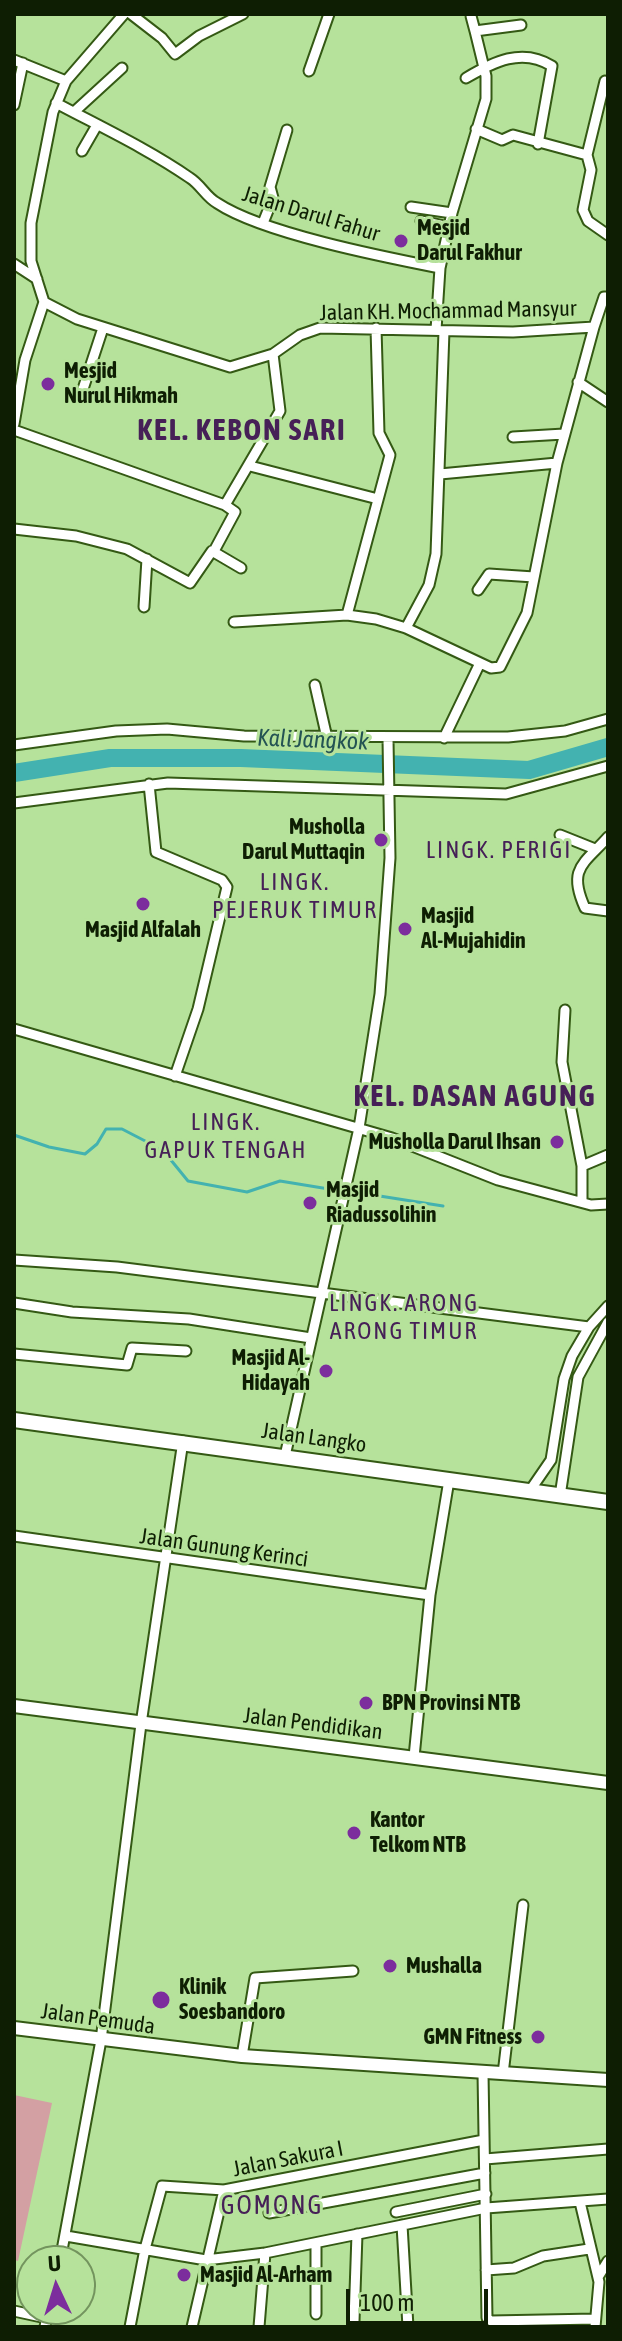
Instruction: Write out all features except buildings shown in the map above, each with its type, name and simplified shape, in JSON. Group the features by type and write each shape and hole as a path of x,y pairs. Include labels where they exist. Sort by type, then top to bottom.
{"main road":[{"name":"Jalan Langko","path":"14,1420 608,1502"}],"street":[{"path":"14,529 76,536 127,549 191,583 214,551 235,512 225,505 14,427 25,360 44,302 31,261 33,204 56,103 66,81 124,14"},
{"path":"131,14 162,38 175,54 199,36 243,14"},
{"path":"309,71 329,14"},
{"path":"406,628 433,571 440,474 440,268 452,213 486,99 484,66 471,16"},
{"path":"475,31 521,25"},
{"path":"466,78 484,66 510,57 552,66 538,144"},
{"path":"14,105 19,62 66,81"},
{"path":"74,112 122,68"},
{"path":"605,81 587,155 591,170 584,200 584,217 608,235"},
{"name":"Jalan Darul Fahur","path":"56,103 190,178 215,202 263,223 440,268"},
{"path":"82,151 97,125"},
{"path":"476,129 502,140 513,135 587,155"},
{"path":"263,223 273,198 270,187 287,130"},
{"path":"411,207 452,213"},
{"path":"421,221 449,227"},
{"path":"14,264 37,279"},
{"name":"Jalan KH. Mochammad Mansyur","path":"44,302 103,328 230,367 273,354 313,330 594,327 604,297 608,297"},
{"path":"234,622 347,615 406,628 480,663 496,668 502,665 523,624 557,463 594,327"},
{"path":"83,389 103,328"},
{"path":"347,615 390,455 379,433 376,328"},
{"path":"225,505 280,411 273,354"},
{"path":"578,382 608,402"},
{"path":"513,437 564,434"},
{"path":"440,474 557,463"},
{"path":"250,466 378,499"},
{"path":"214,551 241,568"},
{"path":"144,607 147,559"},
{"path":"478,590 489,574 534,577"},
{"path":"444,738 480,663"},
{"path":"315,685 327,738"},
{"path":"14,745 57,737 141,729 327,738 444,738 565,731 608,719"},
{"path":"285,1456 319,1293 359,1128 385,947 390,858 388,739"},
{"path":"14,803 149,784 506,794 608,766"},
{"path":"149,784 156,852 222,880 227,887 198,1009 175,1076"},
{"path":"560,835 595,849"},
{"path":"608,837 582,861 578,872 585,908 608,911"},
{"path":"565,1010 562,1062 582,1166 582,1201"},
{"path":"14,1029 359,1128 498,1180 591,1205 608,1204"},
{"path":"582,1166 608,1155"},
{"path":"14,1260 117,1267 589,1327"},
{"path":"14,1303 72,1312 189,1319 311,1338"},
{"path":"529,1492 551,1460 564,1379 589,1327 608,1306"},
{"path":"560,1496 578,1377 608,1322"},
{"path":"14,1354 127,1365 132,1348 186,1351"},
{"path":"64,2245 101,2040 141,1724 183,1441"},
{"path":"414,1757 430,1595 449,1480"},
{"name":"Jalan Gunung Kerinci","path":"14,1536 430,1595"},
{"name":"Jalan Pendidikan","path":"14,1706 608,1783"},
{"path":"503,2074 523,1905"},
{"path":"242,2056 255,1978 353,1971"},
{"name":"Jalan Pemuda","path":"14,2028 242,2056 608,2080"},
{"path":"483,2073 487,2316 491,2321 595,2323 608,2261"},
{"name":"Jalan Sakura I","path":"145,2249 162,2186 224,2190 484,2140"},
{"path":"485,2159 608,2149"},
{"path":"269,2213 485,2173"},
{"path":"192,2327 224,2190"},
{"path":"396,2212 486,2194"},
{"path":"66,2236 206,2260 265,2253 486,2208 608,2199"},
{"path":"580,2202 589,2249 602,2280"},
{"path":"402,2225 408,2327"},
{"path":"354,2321 357,2234"},
{"path":"316,2243 316,2314"},
{"path":"130,2327 145,2249"},
{"path":"486,2270 514,2268 543,2256 589,2249"},
{"path":"259,2327 265,2253"}],"shaded area":[{"path":"14,2095 52,2103 21,2245 16,2245 14,2260"}],"waterway":[{"name":"Kali Jangkok","path":"14,773 110,758 241,758 529,770 608,747"},
{"path":"14,1135 49,1147 85,1154 97,1144 106,1129 122,1129 166,1154 188,1181 247,1192 280,1181 341,1191"},
{"path":"348,1191 443,1206"}],"place":[{"name":"Mesjid Darul Fakhur","path":"401,241"},
{"name":"Mesjid Nurul Hikmah","path":"48,384"},
{"name":"Musholla Darul Muttaqin","path":"381,840"},
{"name":"Masjid Alfalah","path":"143,904"},
{"name":"Masjid Al-Mujahidin","path":"405,929"},
{"name":"Musholla Darul Ihsan","path":"557,1142"},
{"name":"Masjid Riadussolihin","path":"310,1203"},
{"name":"Masjid Al- Hidayah","path":"326,1371"},
{"name":"BPN Provinsi NTB","path":"366,1703"},
{"name":"Kantor Telkom NTB","path":"354,1833"},
{"name":"Mushalla","path":"390,1966"},
{"name":"Klinik Soesbandoro","path":"161,2000"},
{"name":"GMN Fitness","path":"538,2037"},
{"name":"Masjid Al-Arham","path":"184,2275"}],"district":[{"name":"KEL. KEBON SARI","path":"242,431"},
{"name":"LINGK. PERIGI","path":"499,850"},
{"name":"LINGK. PEJERUK TIMUR","path":"295,896"},
{"name":"KEL. DASAN AGUNG","path":"475,1097"},
{"name":"LINGK. GAPUK TENGAH","path":"226,1136"},
{"name":"LINGK. ARONG ARONG TIMUR","path":"404,1317"},
{"name":"GOMONG","path":"272,2206"}]}
